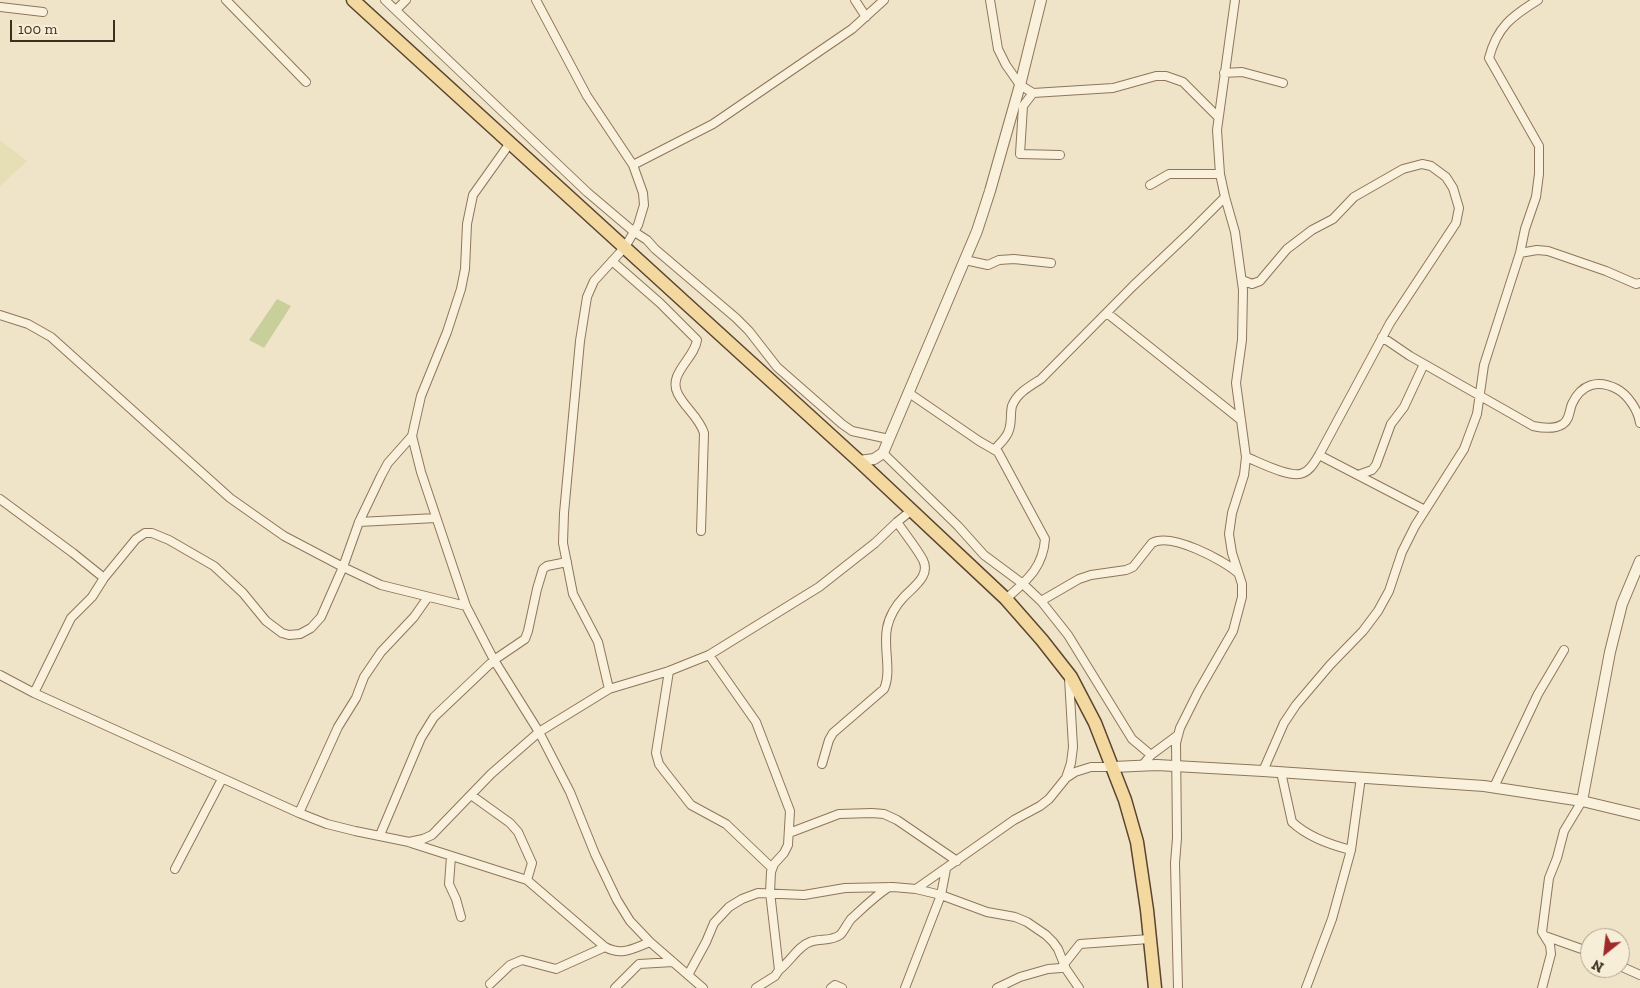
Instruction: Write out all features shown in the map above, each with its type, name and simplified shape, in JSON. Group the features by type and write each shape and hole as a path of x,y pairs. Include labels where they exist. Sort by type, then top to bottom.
{"main road":[{"path":"353,0 625,246 912,510 1006,599 1042,640 1069,675 1095,723 1125,800 1137,842 1147,910 1155,988"}],"street":[{"path":"226,0 306,82"},
{"path":"385,0 572,178 633,231 647,240 736,318 749,331 777,367 842,424 852,431 889,439"},
{"path":"396,10 406,0"},
{"path":"536,0 587,96 632,165 643,193 644,205 638,224 625,246 590,288 587,297 580,341 563,527 573,594 598,642 609,690"},
{"path":"855,0 866,17"},
{"path":"632,165 713,124 852,29 884,0"},
{"path":"990,0 998,49 1006,65 1020,85 1034,93 1113,88 1156,76 1166,76 1182,82 1218,117"},
{"path":"859,461 874,459 883,453 965,260 990,191 1020,85 1041,0"},
{"path":"1178,988 1175,863 1177,838 1176,743 1180,728 1198,692 1236,623 1242,597 1242,584 1232,553 1229,534 1232,514 1244,475 1246,457 1236,383 1242,340 1242,280 1235,232 1224,196 1220,174 1217,130 1235,0"},
{"path":"1263,770 1284,723 1296,705 1378,611 1389,591 1402,552 1466,446 1477,414 1484,365 1520,253 1538,187 1540,149 1489,58 1495,40 1502,28 1522,10 1538,0"},
{"path":"0,8 43,12"},
{"path":"1224,72 1242,72 1283,83"},
{"path":"1034,93 1023,106 1020,154 1060,155"},
{"path":"510,143 470,202 465,269 461,289 447,332 421,396 412,436 421,472 466,606 494,660 539,732 570,792 595,854 617,900 630,921 650,942 703,988"},
{"path":"1242,280 1252,284 1260,281 1286,249 1312,230 1333,219 1354,197 1403,169 1422,164 1431,166 1446,177 1453,188 1460,208 1456,223 1407,295 1310,468 1305,473 1293,476 1246,457"},
{"path":"1150,185 1169,174 1220,174"},
{"path":"995,449 1009,431 1013,405 1018,396 1029,386 1041,379 1224,196"},
{"path":"1520,253 1537,250 1548,251 1606,271 1636,284 1640,283"},
{"path":"965,260 988,264 1000,260 1014,259 1052,263"},
{"path":"612,261 660,303 697,340 683,365 675,388 702,424 704,433 701,531"},
{"path":"1107,313 1241,420"},
{"path":"0,315 28,324 51,337 230,498 284,536 342,567 381,585 466,606"},
{"path":"1382,337 1424,364 1533,426 1551,428 1567,420 1573,402 1582,390 1593,383 1615,388 1622,392 1633,406 1640,423"},
{"path":"1358,475 1372,470 1376,465 1391,424 1404,407 1424,364"},
{"path":"909,393 979,441 995,449 1002,457 1045,539 1044,552 1034,573 1006,599"},
{"path":"34,693 71,618 92,597 104,578 136,539 145,533 152,533 169,540 214,566 275,629 289,635 300,634 306,631 322,617 359,522 388,463 412,436"},
{"path":"883,453 958,526 984,555 1023,584 1041,601 1068,635 1132,739 1151,755"},
{"path":"1319,455 1426,510"},
{"path":"0,499 73,552 104,578"},
{"path":"409,842 423,839 437,831 491,774 539,732 609,690 669,671 709,655 819,587 875,544 912,510"},
{"path":"359,522 436,518"},
{"path":"822,764 833,733 884,689 888,680 887,626 902,599 920,581 925,572 924,562 897,522"},
{"path":"1041,601 1079,579 1090,575 1126,570 1133,567 1152,543 1157,540 1199,550 1220,560 1238,573"},
{"path":"1542,988 1551,954 1550,945 1542,926 1549,878 1557,858 1564,831 1582,801 1610,652 1622,604 1640,561"},
{"path":"380,835 421,738 434,717 494,660 522,642 527,636 543,569 547,566 567,562"},
{"path":"298,813 338,727 356,698 367,672 381,652 414,617 428,597"},
{"path":"1494,788 1538,694 1564,650"},
{"path":"709,655 756,722 790,812 786,850 772,868 770,892 779,970"},
{"path":"669,671 656,753 659,764 691,804 726,824 772,868"},
{"path":"0,675 34,693 298,813 346,829 409,842 527,880 605,948 614,952 622,952 650,942"},
{"path":"1066,778 1071,763 1073,747 1069,675"},
{"path":"1142,766 1151,755 1178,735"},
{"path":"916,889 1007,825 1049,799 1066,778 1075,772 1091,767 1177,766 1263,770 1494,788 1582,801 1640,815"},
{"path":"1281,772 1292,822 1319,838 1351,850"},
{"path":"1306,988 1332,919 1351,850 1361,777"},
{"path":"174,868 222,779"},
{"path":"471,795 510,823 518,832 532,864 527,880"},
{"path":"789,833 839,814 872,812 884,814 897,820 957,861"},
{"path":"451,856 449,884 461,917"},
{"path":"905,988 941,895 946,868"},
{"path":"760,988 788,963 799,949 811,942 829,940 840,934 855,916 889,887"},
{"path":"688,975 714,923 742,898 758,892 804,895 845,888 889,887 916,889 941,895 988,912 1015,917 1027,922 1053,942 1064,965 1079,988"},
{"path":"1545,936 1580,948"},
{"path":"997,988 1020,977 1048,969 1061,968 1080,944 1150,939"},
{"path":"490,984 510,965 522,960 556,969 605,948"},
{"path":"616,988 639,964 673,962"},
{"path":"831,988 835,985 842,988"}],"shaded area":[{"path":"0,140 27,161 0,186"}],"green space":[{"path":"277,299 291,306 264,348 249,340"}]}
